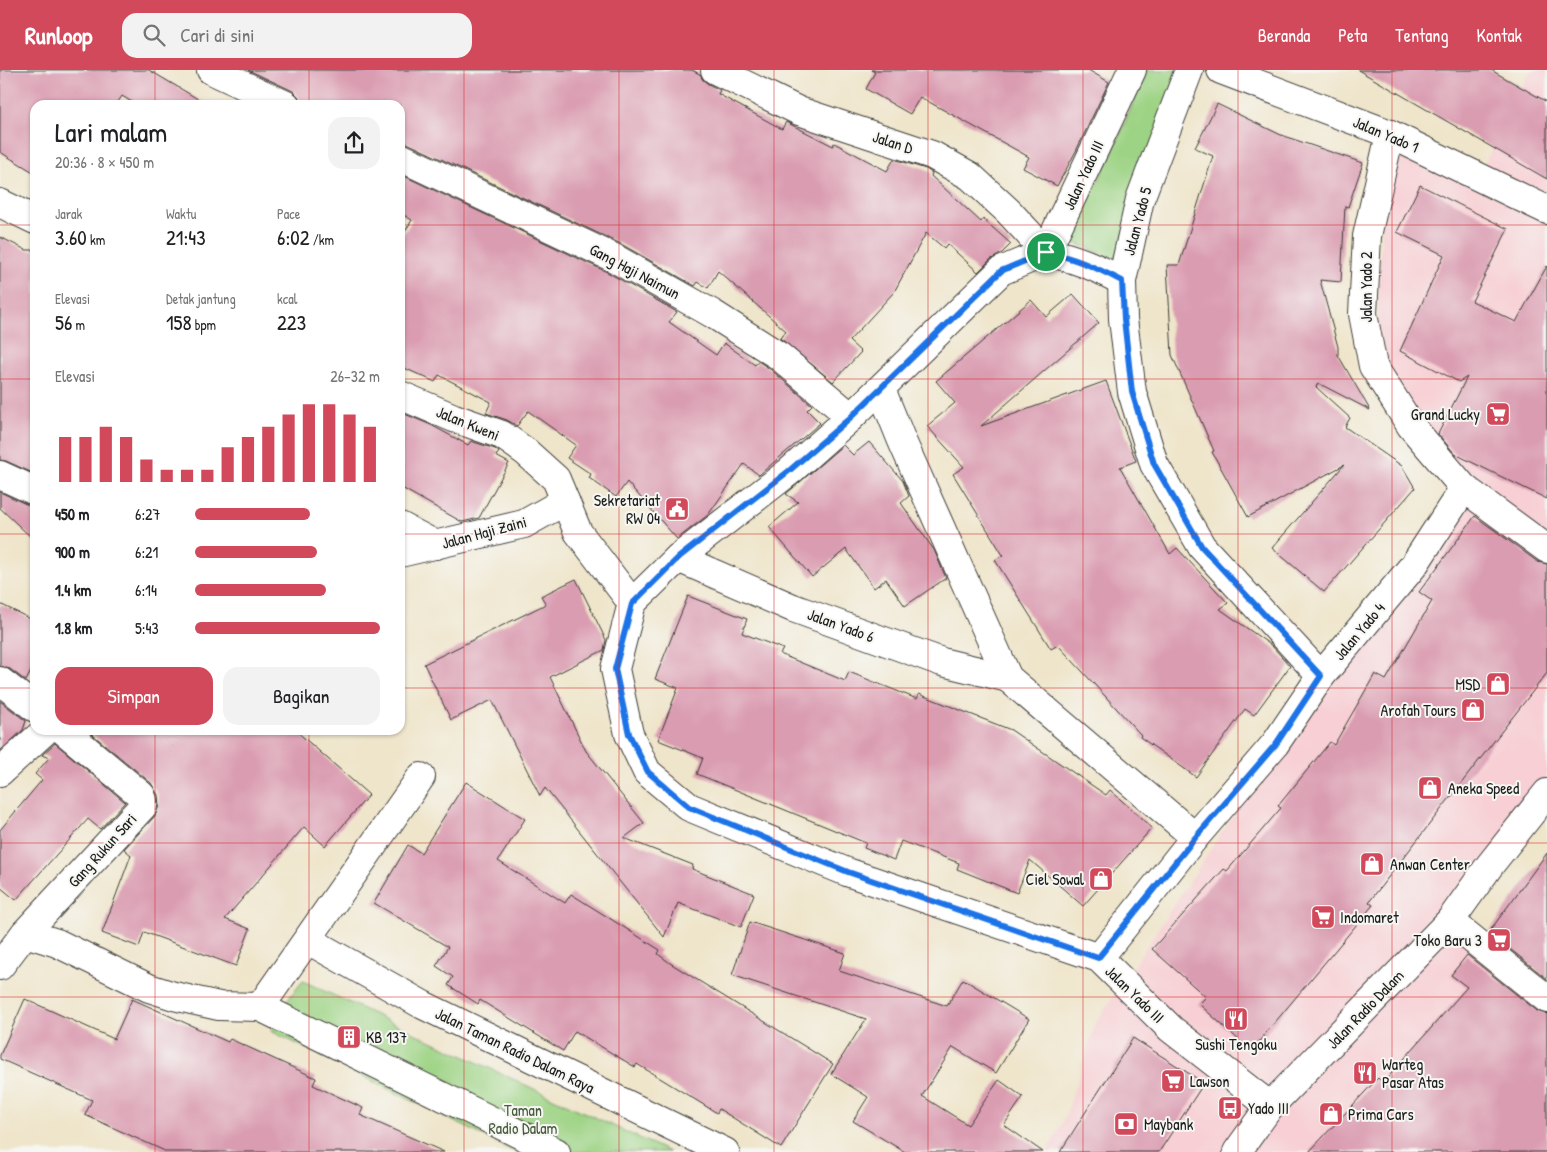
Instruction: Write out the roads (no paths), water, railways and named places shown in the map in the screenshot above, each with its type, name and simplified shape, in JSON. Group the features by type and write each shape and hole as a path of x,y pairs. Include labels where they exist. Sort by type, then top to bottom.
{"street":[{"path":"210,70 275,100"},
{"name":"Jalan D","path":"715,70 799,111 932,155 970,176 1008,211 1046,252"},
{"name":"Jalan Yado III","path":"1046,252 1132,70"},
{"name":"Jalan Yado 5","path":"1189,70 1140,199 1122,281 1132,392 1154,464 1202,547 1321,676"},
{"name":"Jalan Yado 1","path":"1221,70 1390,134 1547,210"},
{"name":"Jalan Yado 2","path":"1390,134 1366,236 1363,314 1373,366 1411,426 1464,488 1547,549"},
{"name":"Gang Haji Naimun","path":"405,159 614,258 714,314 779,356 851,417"},
{"path":"0,203 30,218"},
{"path":"632,604 678,558 790,470 851,417 1001,271 1046,252 1073,258 1098,268 1122,281"},
{"name":"Jalan Yado 6","path":"880,389 1008,678 1195,838"},
{"name":"Jalan Kweni","path":"405,397 454,418 502,435 526,452 556,479 578,532 632,604"},
{"path":"0,475 30,489"},
{"name":"Jalan Yado 4","path":"1098,958 1195,838 1276,744 1321,676 1414,564 1464,488"},
{"name":"Jalan Haji Zaini","path":"405,552 524,524 565,501"},
{"path":"405,529 436,545"},
{"name":"Jalan Yado 6","path":"678,558 793,608 942,662 1008,678"},
{"name":"Jalan Yado III","path":"632,604 615,669 629,734 648,772 689,807 848,872 1098,958 1171,1029 1270,1106"},
{"path":"0,681 30,704"},
{"path":"0,772 41,735"},
{"name":"Gang Rukun Sari","path":"26,933 142,806 144,800 69,735"},
{"path":"260,1007 421,777"},
{"name":"Jalan Radio Dalam","path":"1237,1152 1270,1106 1450,920 1490,865 1547,793"},
{"path":"1450,920 1547,999"},
{"path":"0,966 26,933 57,943 150,988 174,996 219,1006 260,1007 556,1152"},
{"name":"Jalan Taman Radio Dalam Raya","path":"308,940 423,1005 725,1152"}],"place":[{"name":"Grand Lucky","path":"1498,414"},
{"name":"Sekretariat RW 04","path":"677,509"},
{"name":"MSD","path":"1498,684"},
{"name":"Arofah Tours","path":"1473,710"},
{"name":"Aneka Speed","path":"1430,788"},
{"name":"Anwan Center","path":"1372,864"},
{"name":"Ciel Sowal","path":"1101,879"},
{"name":"Indomaret","path":"1323,917"},
{"name":"Toko Baru 3","path":"1499,940"},
{"name":"Sushi Tengoku","path":"1236,1019"},
{"name":"KB 137","path":"349,1037"},
{"name":"Warteg Pasar Atas","path":"1365,1073"},
{"name":"Lawson","path":"1173,1081"},
{"name":"Yado III","path":"1230,1108"},
{"name":"Prima Cars","path":"1331,1114"},
{"name":"Maybank","path":"1126,1124"}],"park label":[{"name":"Taman Radio Dalam","path":"523,1119"}]}
